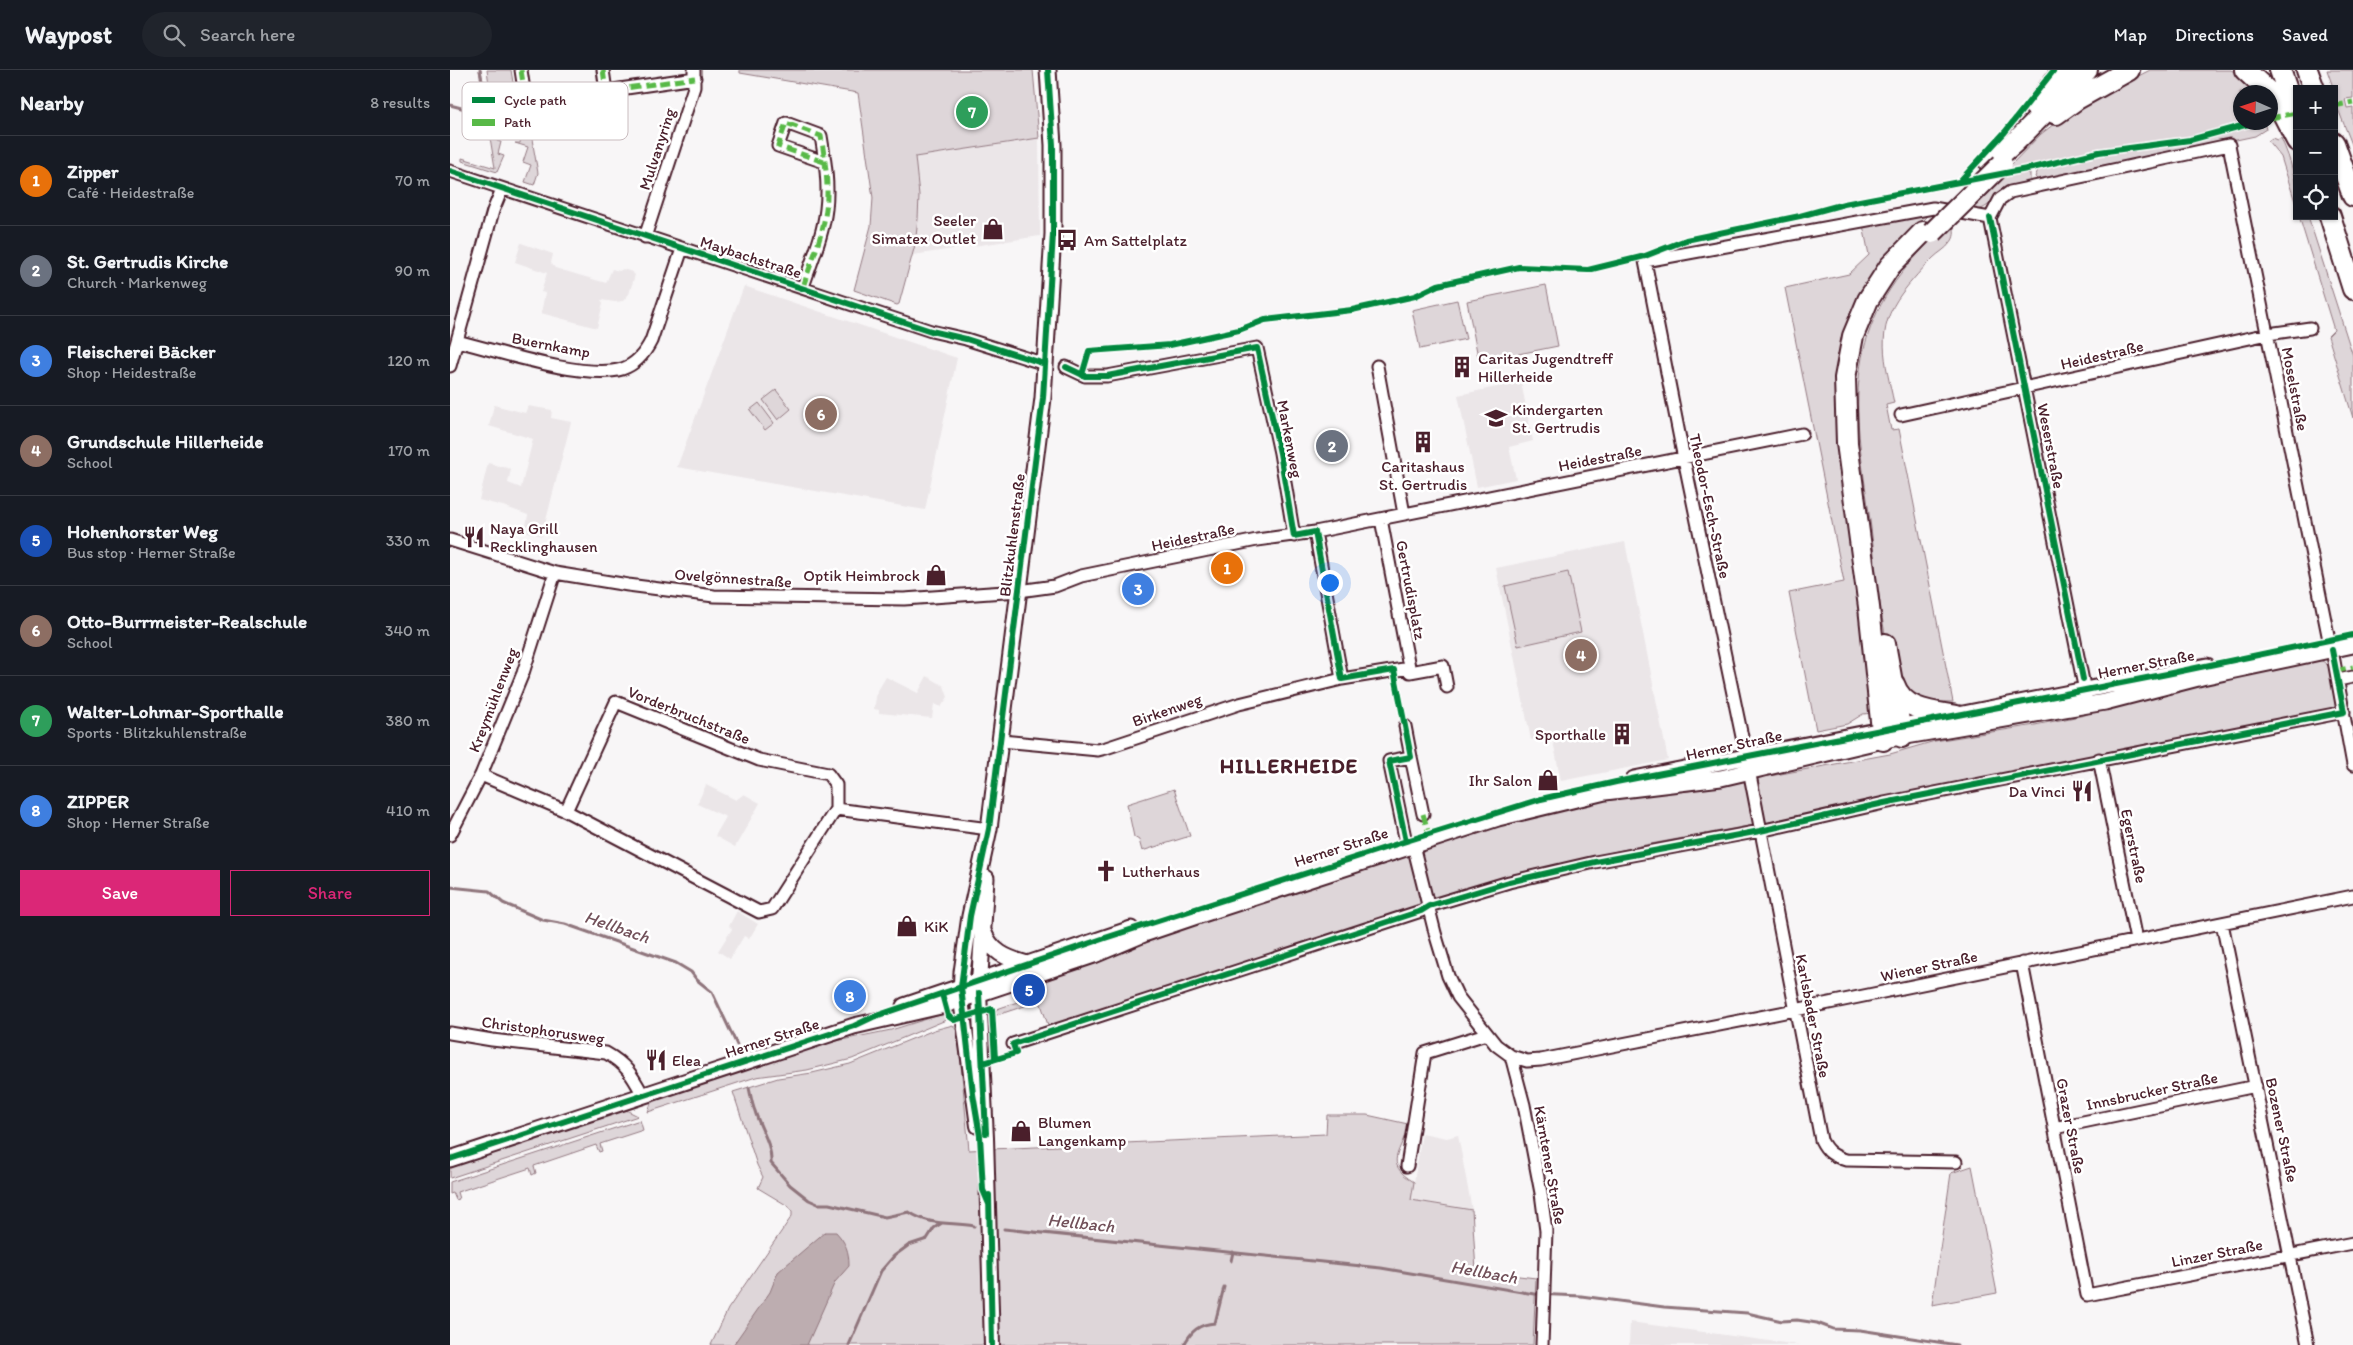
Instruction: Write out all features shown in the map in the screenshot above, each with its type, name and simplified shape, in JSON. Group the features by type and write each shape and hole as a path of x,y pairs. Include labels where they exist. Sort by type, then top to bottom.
{"highway":[{"path":"1996,164 2063,70"},
{"path":"1996,164 2014,143 2087,70"},
{"path":"2027,137 2093,70"},
{"path":"1892,733 1869,607 1846,443 1845,378 1853,336 1868,300 1890,266 1928,232 1996,164 2027,137 2078,99 2129,70"},
{"path":"2245,70 2261,85"},
{"path":"2280,70 2293,107"},
{"path":"2307,70 2313,85"},
{"path":"2278,105 2293,133"},
{"path":"2338,154 2353,196"},
{"path":"2331,220 2353,289"},
{"path":"1892,733 1890,673 1856,446 1854,422 1855,370 1865,329 1878,300 1928,232"},
{"path":"1890,673 1897,694 1904,701 1924,711 1957,716"}],"main road":[{"name":"Blitzkuhlenstraße","path":"961,994 970,916 989,829 1001,741 1045,364 1053,234 1054,146 1048,70"},
{"name":"Herner Straße","path":"1892,733 2088,705 2329,647 2353,635"},
{"name":"Herner Straße","path":"979,987 1094,955 1153,931 1541,799 1616,782 1748,765 1892,733 1957,716 2085,690 2329,647 2353,645"},
{"path":"979,987 989,829"},
{"name":"Herner Straße","path":"450,1159 854,1026 935,1008 1027,964 1409,844"},
{"path":"983,930 992,948 1005,957 1027,964"}],"street":[{"path":"628,87 695,74"},
{"name":"Mulvanyring","path":"645,236 692,96 695,74"},
{"name":"Moselstraße","path":"1990,218 2000,199 2010,192 2229,145 2329,647 2338,680 2353,765"},
{"path":"803,288 826,210 824,162"},
{"name":"Maybachstraße","path":"450,171 931,331 982,344 1045,364"},
{"path":"450,366 493,211 502,189"},
{"name":"Theodor-Esch-Straße","path":"1748,765 1645,261 1933,208 1990,218"},
{"name":"Weserstraße","path":"1990,218 2026,389 2088,705"},
{"name":"Buernkamp","path":"457,341 560,366 585,370 622,369 634,363 644,354 652,341 682,249"},
{"name":"Heidestraße","path":"1902,415 2268,334 2310,328"},
{"name":"Markenweg","path":"1066,367 1085,376 1107,376 1257,348 1280,453 1294,536"},
{"path":"1378,366 1404,514"},
{"name":"Heidestraße","path":"1019,592 1055,586 1081,576 1249,542 1315,532 1802,434"},
{"name":"Gertrudisplatz","path":"1380,519 1410,668"},
{"path":"1315,532 1342,679 1410,668 1410,672 1442,666 1447,688"},
{"name":"Ovelgönnestraße","path":"450,540 555,572 628,585 714,596 904,599 1019,592"},
{"name":"Kreymühlenweg","path":"450,834 481,775 523,672 555,572"},
{"path":"2338,680 2353,677"},
{"name":"Birkenweg","path":"1001,741 1098,750 1238,704 1342,679"},
{"name":"Vorderbruchstraße","path":"566,811 616,702 759,760 828,774 836,784 836,809"},
{"path":"1013,1044 1421,911 1429,906 1509,882 1595,862 1760,831 1884,803 2100,759 2344,712"},
{"path":"1405,726 1423,814"},
{"path":"1411,757 1389,761 1409,844 1452,983 1462,1003 1486,1034 1496,1045 1511,1056"},
{"name":"Egerstraße","path":"2100,759 2136,940"},
{"name":"Karlsbader Straße","path":"1748,765 1821,1140 1826,1150 1835,1157 1846,1160 1917,1163 1956,1162"},
{"path":"481,775 566,811 759,912 772,909 836,809 989,829"},
{"name":"Wiener Straße","path":"1511,1056 1528,1061 1540,1060 2353,896"},
{"name":"Bozener Straße","path":"2222,923 2308,1345"},
{"name":"Grazer Straße","path":"2022,963 2087,1295"},
{"path":"979,987 989,1204 992,1345"},
{"path":"961,994 980,1136 983,1190 989,1204"},
{"name":"Christophorusweg","path":"450,1033 492,1040 606,1053 620,1061 633,1076 643,1094"},
{"path":"1407,1166 1425,1053 1486,1034"},
{"name":"Kärntener Straße","path":"1511,1056 1524,1105 1541,1193 1546,1231 1542,1345"},
{"name":"Innsbrucker Straße","path":"2054,1128 2256,1086"},
{"name":"Linzer Straße","path":"2087,1295 2353,1243"}],"shaded area":[{"path":"479,70 481,70 483,82 481,82"},
{"path":"487,70 511,70 513,82 489,82"},
{"path":"740,70 1033,70 1039,138 915,157 919,195 915,245 899,304 897,305 854,290 871,226 873,198 858,93 740,73"},
{"path":"2150,70 2231,70 2253,85 2233,85 2233,127 2193,138 2108,149 2035,166 2007,169 2041,134 2071,111"},
{"path":"2327,70 2353,70 2353,98 2345,99 2347,108 2353,107 2353,147 2338,109 2338,85 2332,85"},
{"path":"2233,130 2264,130 2255,136 2040,182 2035,177 2039,168 2101,154 2180,143"},
{"path":"1039,138 1040,236 913,255 919,195 914,157"},
{"path":"2272,138 2277,140 2281,138 2293,172 2293,195 2281,157 2268,141"},
{"path":"490,140 497,140 501,142 498,154 504,156 497,172 462,161 462,158 495,168"},
{"path":"520,140 532,140 538,173 534,185 525,182 531,165 523,162 528,147 515,143 520,143"},
{"path":"2023,171 2030,174 2030,182 2009,188 1982,209 1964,211 2000,174"},
{"path":"1927,216 1909,234 1849,328 1873,713 1863,714 1847,724 1816,730 1789,593 1844,582 1785,288 1849,274 1869,255 1863,225 1905,217"},
{"path":"2300,220 2309,220 2353,356 2353,418 2328,336 2334,330"},
{"path":"1953,225 1954,234 1952,241 1925,266 1902,293 1893,307 1885,333 1885,359 1894,403 1886,405 1891,430 1899,429 1953,702 1909,701 1890,655 1885,633 1862,460 1858,396 1861,365 1868,335 1881,304 1912,260 1938,235"},
{"path":"521,243 553,254 551,263 555,268 606,283 612,269 619,271 623,269 632,272 635,275 629,294 623,301 601,300 603,303 597,328 541,313 545,293 541,292 547,273 515,262"},
{"path":"1546,285 1558,346 1479,362 1467,301"},
{"path":"744,286 957,358 925,510 677,467"},
{"path":"1457,300 1466,339 1420,349 1412,310"},
{"name":"Kindergarten St. Gertrudis","path":"1521,382 1533,441 1509,447 1516,479 1477,487 1458,395"},
{"path":"776,390 791,409 778,420 763,400"},
{"path":"759,403 774,423 765,430 750,410"},
{"path":"494,405 525,413 528,406 552,410 551,418 571,422 542,536 525,531 528,515 479,500 488,463 511,469 508,483 521,488 533,439 489,426"},
{"path":"1625,542 1668,760 1561,781 1552,736 1531,740 1496,568"},
{"path":"1568,572 1581,632 1518,646 1505,586"},
{"path":"2317,659 2328,666 2333,677 2337,703 2334,708 2328,710 1849,804 1791,818 1640,846 1550,866 1486,883 1049,1028 1040,1001 994,1016 997,1009 1038,995 1035,985 1059,971 1130,945 1528,815 1620,795 1688,791 1890,754 1935,741 2085,715 2098,709 2191,684"},
{"path":"927,676 944,686 948,697 941,707 934,704 932,718 879,713 879,710 874,709 877,692 886,677 918,693"},
{"path":"706,785 736,800 744,794 760,803 735,847 715,836 726,817 697,804"},
{"path":"1174,789 1190,836 1142,851 1139,840 1134,837 1127,804"},
{"path":"737,911 758,924 749,939 744,936 730,959 718,951 732,929 729,926"},
{"path":"943,1014 946,1020 852,1059 807,1070 756,1077 648,1112 652,1100 817,1045 891,1030"},
{"path":"953,1025 958,1033 969,1150 1326,1134 1327,1115 1367,1115 1408,1124 1396,1162 1404,1175 1414,1182 1411,1200 1472,1210 1476,1271 1536,1278 1533,1345 711,1345 728,1309 792,1216 792,1211 788,1206 758,1188 763,1177 757,1165 733,1092 778,1078 812,1073 850,1064 934,1030"},
{"path":"624,1109 638,1116 450,1178 450,1165"},
{"path":"640,1120 643,1130 600,1144 602,1151 599,1152 596,1145 534,1166 536,1173 532,1175 530,1168 457,1192 459,1199 456,1200 453,1193 450,1194 450,1182"},
{"path":"1422,1133 1447,1138 1458,1135 1472,1210 1411,1200"},
{"path":"1972,1166 1997,1293 1932,1305 1951,1173"},
{"path":"825,1232 836,1232 842,1240 848,1252 849,1266 835,1282 807,1345 733,1345 770,1292 778,1272"},
{"path":"1630,1322 1799,1345 1629,1345"}],"waterway":[{"path":"480,70 482,82"},
{"path":"609,70 609,75"},
{"path":"450,105 462,108"},
{"name":"Hellbach","path":"450,887 489,891 503,903 543,920 565,924 676,963 691,972 697,980 712,992 737,1045"},
{"name":"Hellbach","path":"749,1088 757,1118 770,1149 771,1163 790,1185 809,1200 818,1204 829,1204 885,1217 909,1212 932,1222 974,1226"},
{"path":"849,1345 881,1271 894,1256 909,1245 927,1239 934,1228 942,1223"},
{"name":"Hellbach","path":"1004,1229 1381,1268 1534,1294 1581,1296 1664,1307 1747,1313 1782,1321 1797,1320 1817,1323 1833,1329 1860,1330 1957,1345"},
{"name":"Hellbach","path":"1231,1261 1233,1252"},
{"path":"1184,1345 1196,1329 1215,1323 1224,1287"}],"marked path":[{"path":"521,70 523,82"},
{"path":"603,70 605,82"},
{"path":"628,88 695,78"},
{"path":"2338,105 2353,102"},
{"path":"2278,117 2293,114"},
{"path":"803,287 820,239 827,200 826,172 821,136 786,123 778,146 824,162"},
{"path":"2336,671 2353,667"},
{"path":"1423,814 1430,838"}],"cycle path":[{"path":"989,1204 983,1190 980,1136 973,1094 961,987 970,916 989,829 1043,398 1053,234 1053,145 1048,70"},
{"path":"1960,181 2005,132 2054,70"},
{"path":"1082,375 1089,351 1170,345 1239,330 1265,320 1352,310 1415,296 1438,285 1519,267 1588,270 1645,256 1686,240 1800,216 1844,204 2032,168 2099,152 2190,140 2233,128"},
{"path":"450,171 931,331 966,339 1045,364"},
{"path":"1990,218 2083,679"},
{"path":"1066,367 1085,376 1107,376 1257,348 1280,453 1294,536 1315,532 1342,679 1394,670 1411,757 1389,761 1406,841"},
{"path":"450,1159 854,1026 873,1017 1105,938 1541,799 1616,782 2167,674 2353,635"},
{"path":"983,1063 1016,1053 1013,1044 1421,911 1429,906 1509,882 1595,862 1760,831 1884,803 2344,712 2332,650"},
{"path":"979,993 986,1133"},
{"path":"942,994 948,1016 954,1020 992,1009 995,1059"},
{"path":"989,1195 992,1345"}],"place":[{"name":"Walter-Lohmar-Sporthalle","path":"972,112"},
{"name":"Seeler Simatex Outlet","path":"993,229"},
{"name":"Am Sattelplatz","path":"1067,240"},
{"name":"Caritas Jugendtreff Hillerheide","path":"1462,367"},
{"name":"Otto-Burrmeister-Realschule","path":"821,414"},
{"name":"Kindergarten St. Gertrudis","path":"1496,418"},
{"name":"Caritashaus St. Gertrudis","path":"1423,442"},
{"name":"St. Gertrudis Kirche","path":"1332,446"},
{"name":"Naya Grill Recklinghausen","path":"474,537"},
{"name":"Zipper","path":"1227,568"},
{"name":"Optik Heimbrock","path":"936,575"},
{"name":"Fleischerei Bäcker","path":"1138,589"},
{"name":"Grundschule Hillerheide","path":"1581,655"},
{"name":"Sporthalle","path":"1622,734"},
{"name":"Ihr Salon","path":"1548,780"},
{"name":"Da Vinci","path":"2082,791"},
{"name":"Lutherhaus","path":"1106,871"},
{"name":"KiK","path":"907,926"},
{"name":"Hohenhorster Weg","path":"1029,990"},
{"name":"ZIPPER","path":"850,996"},
{"name":"Elea","path":"656,1060"},
{"name":"Blumen Langenkamp","path":"1021,1131"}],"district":[{"name":"HILLERHEIDE","path":"1289,765"}]}
